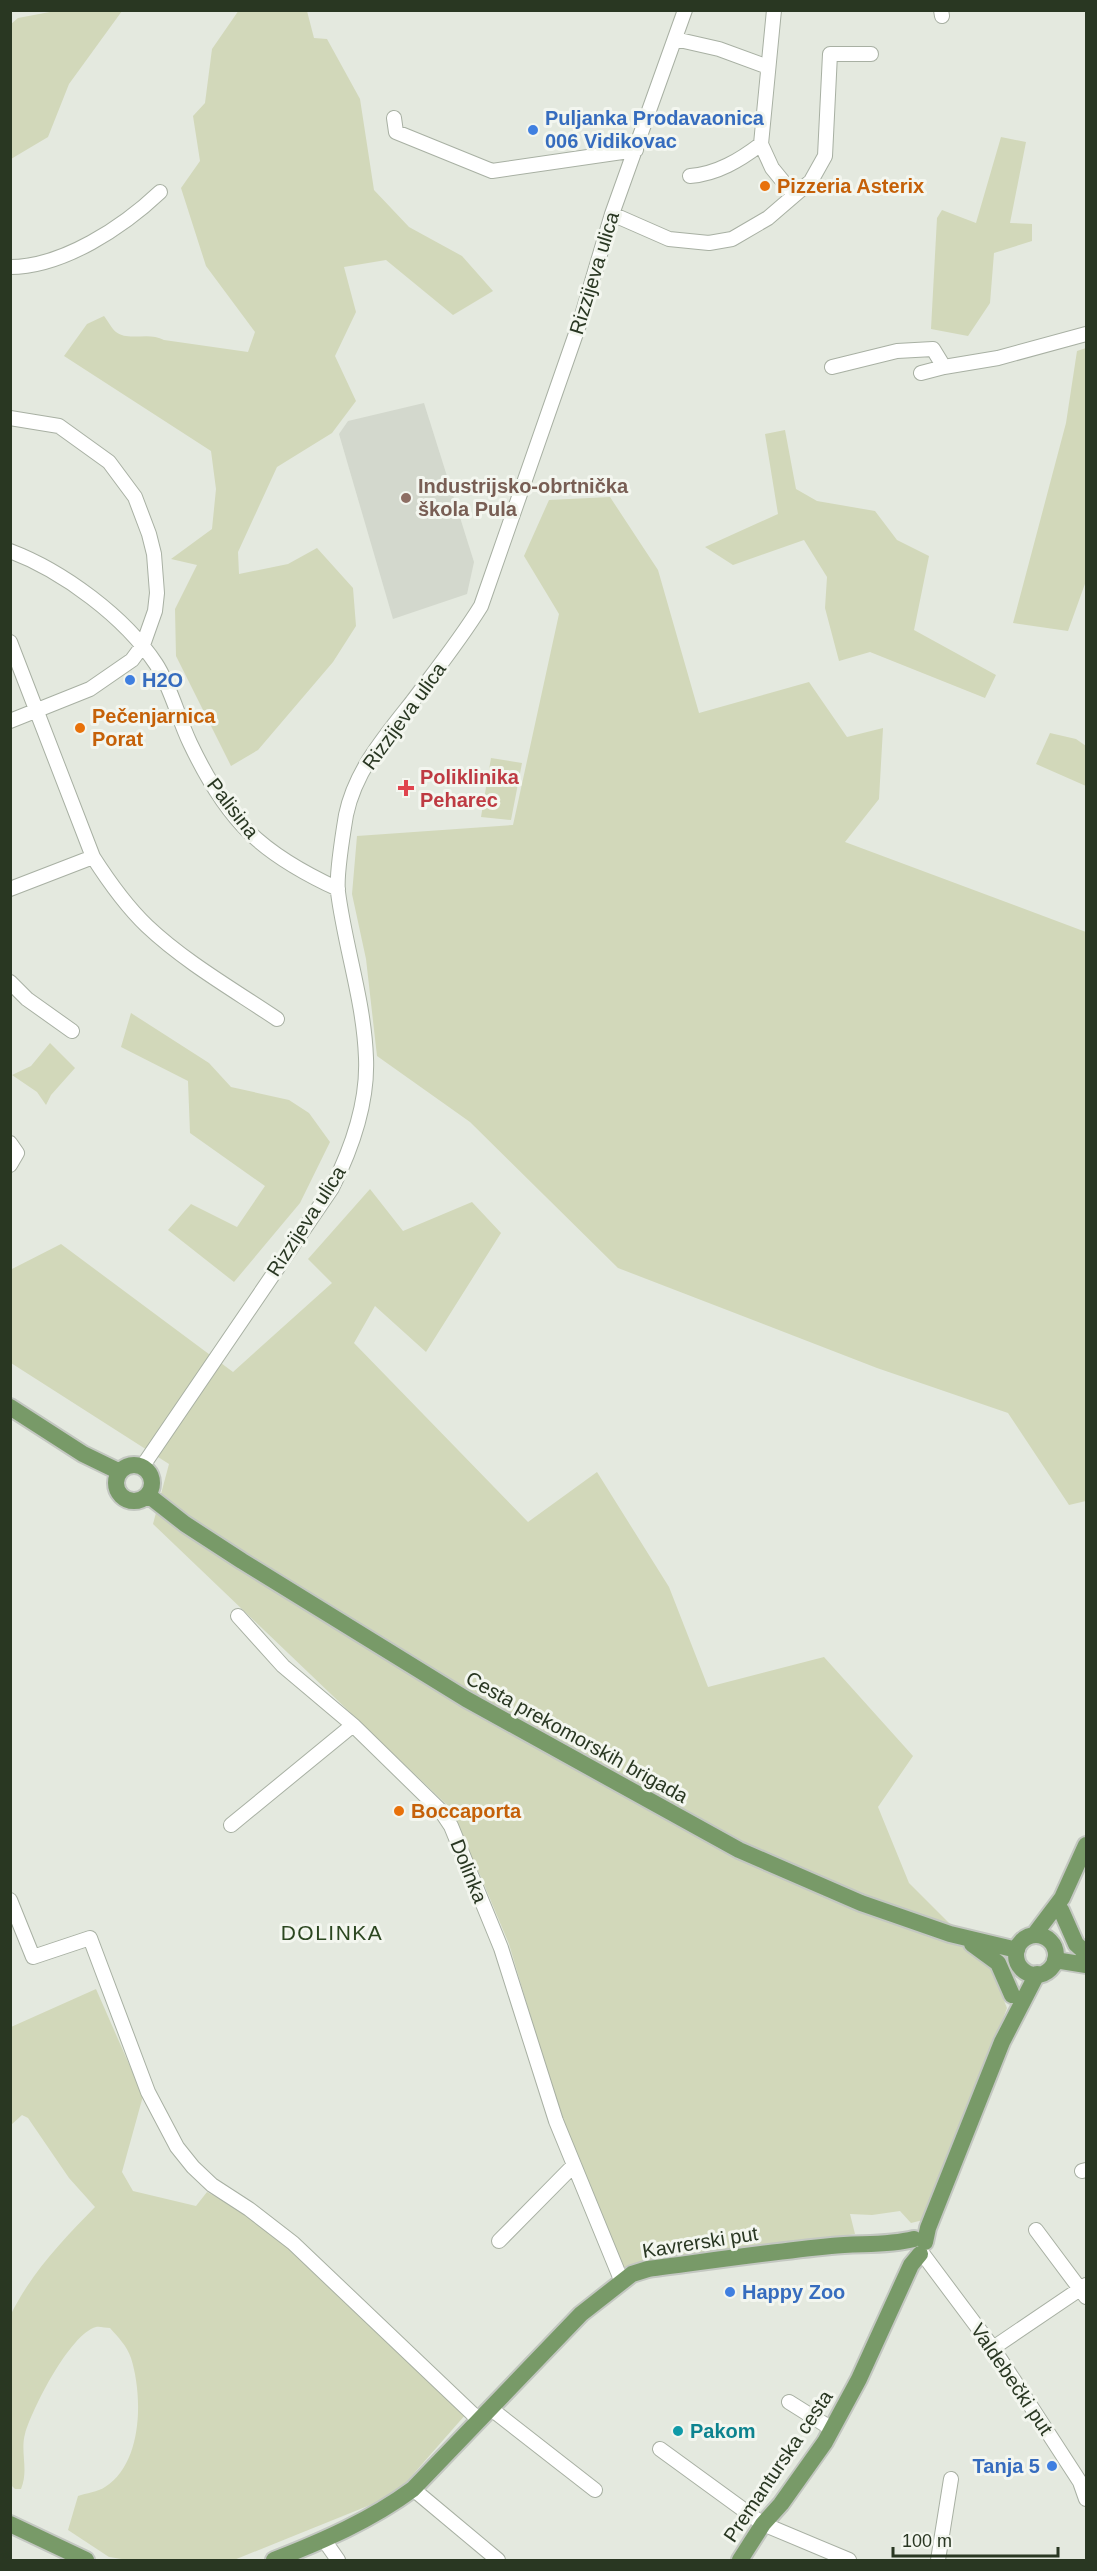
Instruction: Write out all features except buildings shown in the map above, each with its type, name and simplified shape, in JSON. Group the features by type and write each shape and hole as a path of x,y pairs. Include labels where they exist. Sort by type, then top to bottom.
{"main road":[{"path":"10,1407 83,1454 120,1472"},
{"path":"132,1465 142,1467 153,1482 148,1495 136,1502 123,1498 116,1485 120,1472 132,1465"},
{"name":"Cesta prekomorskih brigada","path":"148,1495 185,1524 341,1623 466,1699 656,1806 739,1850 861,1904 1019,1958"},
{"path":"1051,1942 1062,1904 1086,1845"},
{"path":"1034,1935 1045,1937 1055,1950 1055,1960 1050,1968 1037,1974 1026,1971 1019,1958 1023,1940 1034,1935 1062,1904"},
{"path":"1062,1904 1076,1944 1086,1953"},
{"path":"961,1937 998,1963 1012,1995"},
{"name":"Premanturska cesta","path":"1002,2042 1019,1958"},
{"path":"1055,1960 1086,1965"},
{"name":"Premanturska cesta","path":"740,2560 763,2524 781,2504 832,2429 860,2379 918,2248 1002,2042 1037,1974"},
{"name":"Kavrerski put","path":"274,2560 324,2540 393,2503 413,2489 581,2314 632,2274 648,2269 836,2245 918,2248"},
{"path":"18,2528 86,2560"}],"street":[{"name":"Rizzijeva ulica","path":"142,1467 332,1188 347,1157 364,1092 366,1058 355,973 338,889 347,813 357,781 374,750 461,639 481,606 580,322 612,214 685,10"},
{"path":"774,10 761,144 772,168 794,195"},
{"path":"675,39 719,49 768,67"},
{"path":"612,214 669,239 709,243 732,239 750,230 811,181 825,156 830,54 871,54"},
{"path":"394,118 396,132 492,171 636,150"},
{"path":"690,176 703,175 739,160 761,144"},
{"path":"10,267 50,260 100,238 122,225 160,192"},
{"path":"921,373 998,358 1086,334"},
{"path":"832,367 897,351 933,350 944,367"},
{"path":"10,418 59,426 109,462 135,497 149,534 157,574 155,611 143,645 132,660 90,689 10,721"},
{"name":"Palisina","path":"10,551 48,569 76,588 114,617 143,645 158,667 190,743 211,784 234,816 270,852 338,889"},
{"path":"10,642 93,857 109,882 147,926 168,944 277,1019"},
{"path":"10,889 93,857"},
{"path":"10,982 27,999 72,1031"},
{"path":"10,1143 17,1153 10,1165"},
{"name":"Dolinka","path":"238,1616 283,1666 353,1725 441,1811 451,1826 501,1948 542,2083 622,2282"},
{"path":"231,1825 353,1725"},
{"path":"10,1900 33,1957 90,1938 148,2091 177,2147 193,2167 212,2185 249,2209 293,2243 485,2414 595,2490"},
{"path":"500,2241 574,2165"},
{"path":"993,2348 1085,2290 1036,2229"},
{"name":"Valdebečki put","path":"918,2248 993,2348 1080,2482 1086,2499"},
{"path":"789,2402 832,2429"},
{"path":"660,2449 763,2524 849,2560"},
{"path":"938,2560 951,2479"},
{"path":"413,2489 498,2560"},
{"path":"324,2540 338,2560"}],"shaded area":[{"name":"Industrijsko-obrtnička škola Pula","path":"424,403 474,562 467,594 393,619 339,434 348,421"}],"green space":[{"path":"239,10 307,11 314,38 327,39 360,99 374,190 409,227 462,256 493,291 453,315 386,260 344,267 356,312 335,356 356,401 332,433 277,467 238,552 239,574 288,564 317,548 353,588 356,626 333,662 258,750 231,766 176,656 175,609 197,565 171,559 212,529 216,489 211,451 64,356 87,324 104,316 114,331 121,335 152,336 164,340 248,352 255,332 206,266 181,188 200,161 193,116 205,103 212,49"},
{"path":"55,11 122,11 69,84 48,137 11,159 11,24 18,18"},
{"path":"1001,137 1026,142 1010,223 1032,224 1032,241 994,253 990,303 968,336 931,329 937,218 942,210 976,223"},
{"path":"1086,348 1086,581 1068,631 1013,623 1066,423 1077,351"},
{"path":"785,430 796,489 817,501 875,511 897,540 929,556 914,630 996,675 985,698 870,652 839,661 825,608 827,577 804,540 733,565 705,547 778,514 765,434"},
{"path":"610,497 658,570 699,713 809,682 847,737 883,728 879,799 845,842 1086,932 1086,1501 1069,1505 1008,1413 877,1368 618,1268 470,1122 377,1056 366,959 352,894 357,836 513,825 559,614 524,556 549,500"},
{"path":"1050,733 1076,739 1086,746 1086,786 1036,764"},
{"path":"491,758 522,763 511,820 481,817"},
{"path":"131,1013 209,1063 231,1087 289,1100 309,1113 330,1142 300,1203 234,1282 168,1230 191,1204 237,1227 265,1186 190,1133 188,1081 121,1047"},
{"path":"50,1043 75,1068 51,1095 46,1105 37,1092 12,1075 31,1066"},
{"path":"370,1189 403,1231 472,1202 501,1233 426,1352 375,1306 354,1343 528,1522 597,1472 669,1587 708,1687 824,1657 913,1756 878,1807 909,1883 988,1962 1007,2008 973,2101 923,2220 911,2223 900,2211 872,2215 850,2214 855,2234 621,2269 558,2109 509,1944 447,1805 153,1524 169,1464 11,1363 10,1270 61,1244 233,1372 332,1283 308,1259"},
{"path":"96,1989 143,2096 122,2172 133,2191 196,2206 207,2192 259,2220 466,2414 395,2495 234,2560 128,2560 109,2557 68,2530 78,2496 102,2489 118,2476 127,2462 137,2428 137,2391 131,2358 125,2346 110,2328 99,2327 86,2333 75,2343 53,2374 35,2408 25,2434 24,2475 21,2489 15,2489 11,2485 11,2314 38,2270 95,2207 69,2178 28,2118 22,2115 11,2125 11,2027"}],"place":[{"name":"Puljanka Prodavaonica 006 Vidikovac","path":"533,130"},
{"name":"Pizzeria Asterix","path":"765,186"},
{"name":"Industrijsko-obrtnička škola Pula","path":"406,498"},
{"name":"H2O","path":"130,680"},
{"name":"Pečenjarnica Porat","path":"80,728"},
{"name":"Poliklinika Peharec","path":"406,788"},
{"name":"Boccaporta","path":"399,1811"},
{"name":"Happy Zoo","path":"730,2292"},
{"name":"Pakom","path":"678,2431"},
{"name":"Tanja 5","path":"1052,2466"}],"district":[{"name":"DOLINKA","path":"332,1932"}]}
